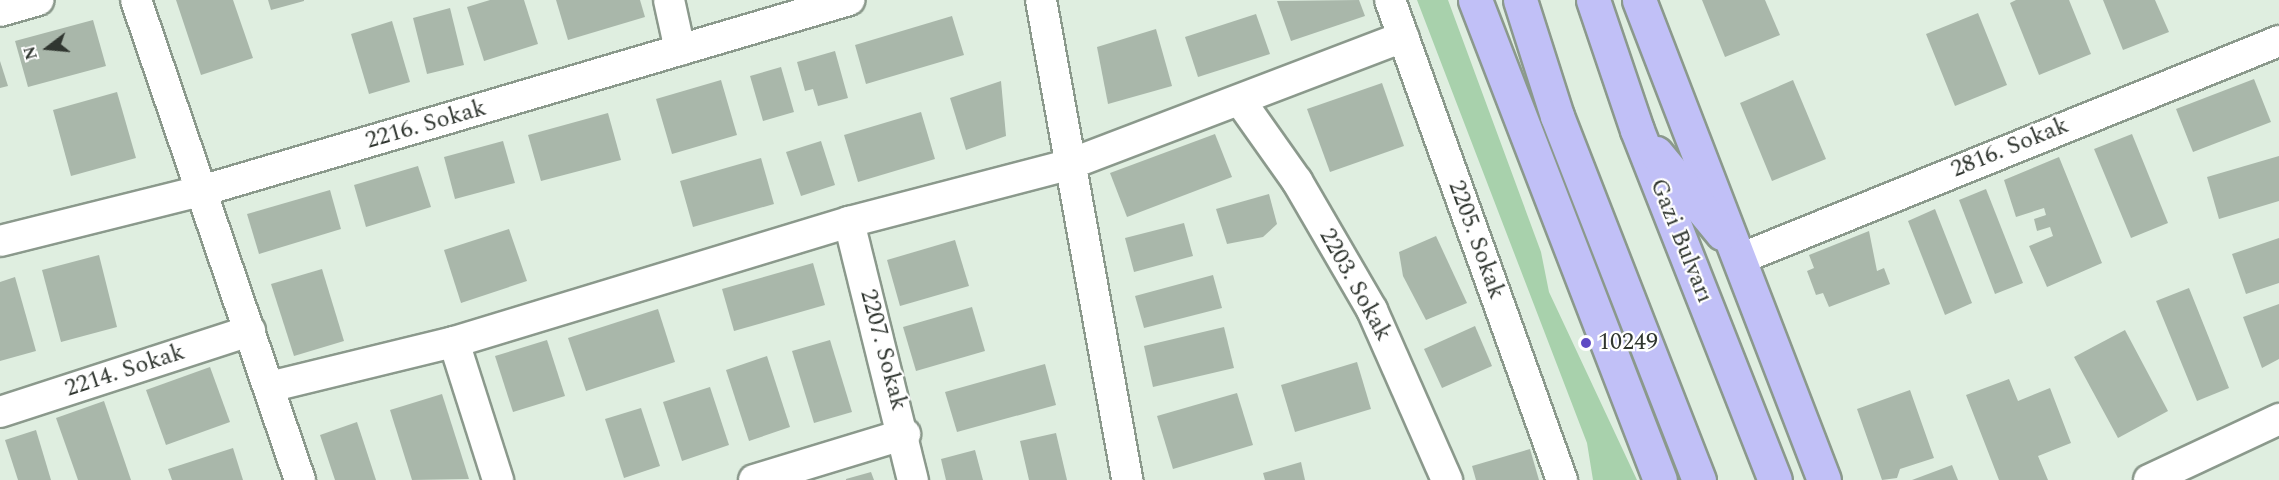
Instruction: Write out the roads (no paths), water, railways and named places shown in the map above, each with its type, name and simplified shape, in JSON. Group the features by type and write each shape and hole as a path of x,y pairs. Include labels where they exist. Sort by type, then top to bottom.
{"highway":[{"path":"1475,0 1660,480"},
{"path":"1520,0 1621,284 1699,480"},
{"name":"Gazi Bulvarı","path":"1593,0 1637,130 1775,480"},
{"path":"1626,0 1637,130 1742,258"},
{"path":"1639,0 1742,258 1824,480"},
{"path":"1543,179 1621,284 1632,411"}],"street":[{"path":"0,11 38,0"},
{"path":"136,0 300,480"},
{"path":"669,0 680,50"},
{"name":"2216. Sokak","path":"0,241 201,191 849,0"},
{"path":"1041,0 1068,165 1128,480"},
{"name":"2205. Sokak","path":"1390,0 1562,480"},
{"path":"269,387 454,342 849,222 1068,165 1241,102 1403,37"},
{"name":"2816. Sokak","path":"1742,258 2279,41"},
{"name":"2203. Sokak","path":"1241,102 1297,181 1372,310 1447,480"},
{"name":"2207. Sokak","path":"849,222 905,434 913,480"},
{"name":"2214. Sokak","path":"0,412 250,331"},
{"path":"454,342 498,480"},
{"path":"2150,480 2279,419"},
{"path":"754,480 905,434"}],"place":[{"name":"10249","path":"1586,343"}]}
